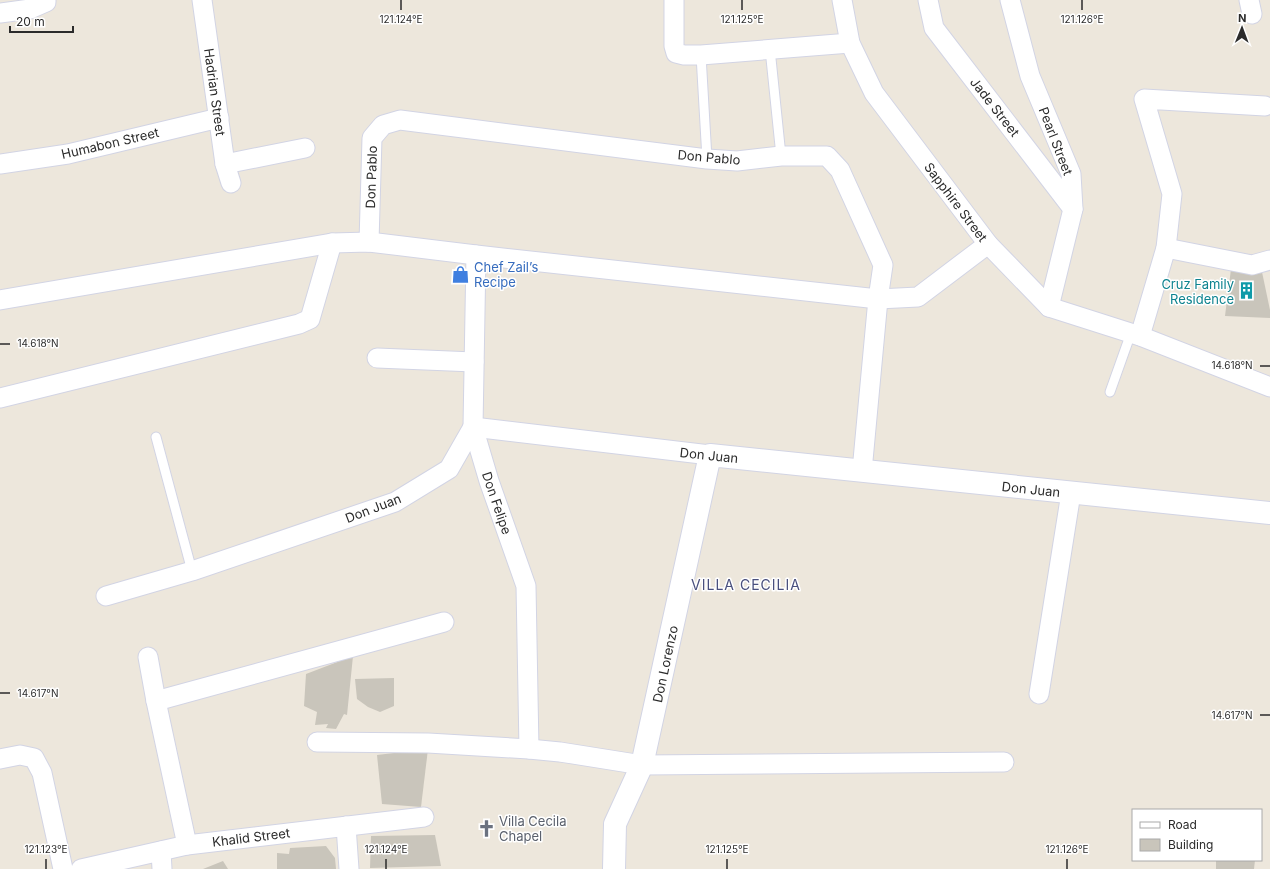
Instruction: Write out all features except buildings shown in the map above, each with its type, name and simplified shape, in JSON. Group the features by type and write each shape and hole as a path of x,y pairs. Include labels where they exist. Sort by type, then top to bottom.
{"street":[{"path":"0,13 30,10 46,2 46,0"},
{"name":"Hadrian Street","path":"202,0 225,164 231,183"},
{"path":"674,0 674,46 676,53 684,55 701,55 850,43"},
{"name":"Sapphire Street","path":"842,0 850,43 874,93 988,244 1049,307 1136,335 1270,386"},
{"name":"Jade Street","path":"928,0 934,28 1073,209"},
{"name":"Pearl Street","path":"1010,0 1030,76 1071,174 1073,209 1049,307"},
{"path":"1136,335 1166,248 1172,194 1144,98 1265,106"},
{"name":"Humabon Street","path":"0,164 68,154 218,118"},
{"name":"Don Pablo","path":"369,242 372,138 383,125 400,120 707,159 737,161 781,156 827,156 840,170 883,265 878,300 862,471"},
{"path":"225,164 305,148"},
{"path":"0,300 332,243 369,242 878,300 918,297 988,244"},
{"path":"0,398 299,324 310,319 332,243"},
{"path":"1166,248 1252,265 1270,260"},
{"name":"Don Felipe","path":"476,255 473,427 489,482 526,586 529,749"},
{"path":"377,358 474,362"},
{"name":"Don Juan","path":"106,596 192,571 395,502 449,469 473,427 710,455 1270,513"},
{"name":"Don Lorenzo","path":"614,869 615,824 642,765 710,455"},
{"path":"1039,694 1071,493"},
{"path":"156,701 444,622"},
{"path":"148,657 156,701 188,845"},
{"path":"317,742 428,743 529,749 560,752 642,765 1004,762"},
{"path":"0,759 20,756 34,758 42,773 63,869"},
{"name":"Khalid Street","path":"81,869 162,860 188,845 424,817"},
{"path":"346,826 349,869"}],"lane":[{"path":"770,49 781,156"},
{"path":"701,55 707,159"},
{"path":"1110,392 1136,335"},
{"path":"156,437 192,571"}],"place":[{"name":"Chef Zail’s Recipe","path":"461,274"},
{"name":"Cruz Family Residence","path":"1247,291"},
{"name":"Villa Cecila Chapel","path":"486,828"}],"district":[{"name":"VILLA CECILIA","path":"746,585"}]}
